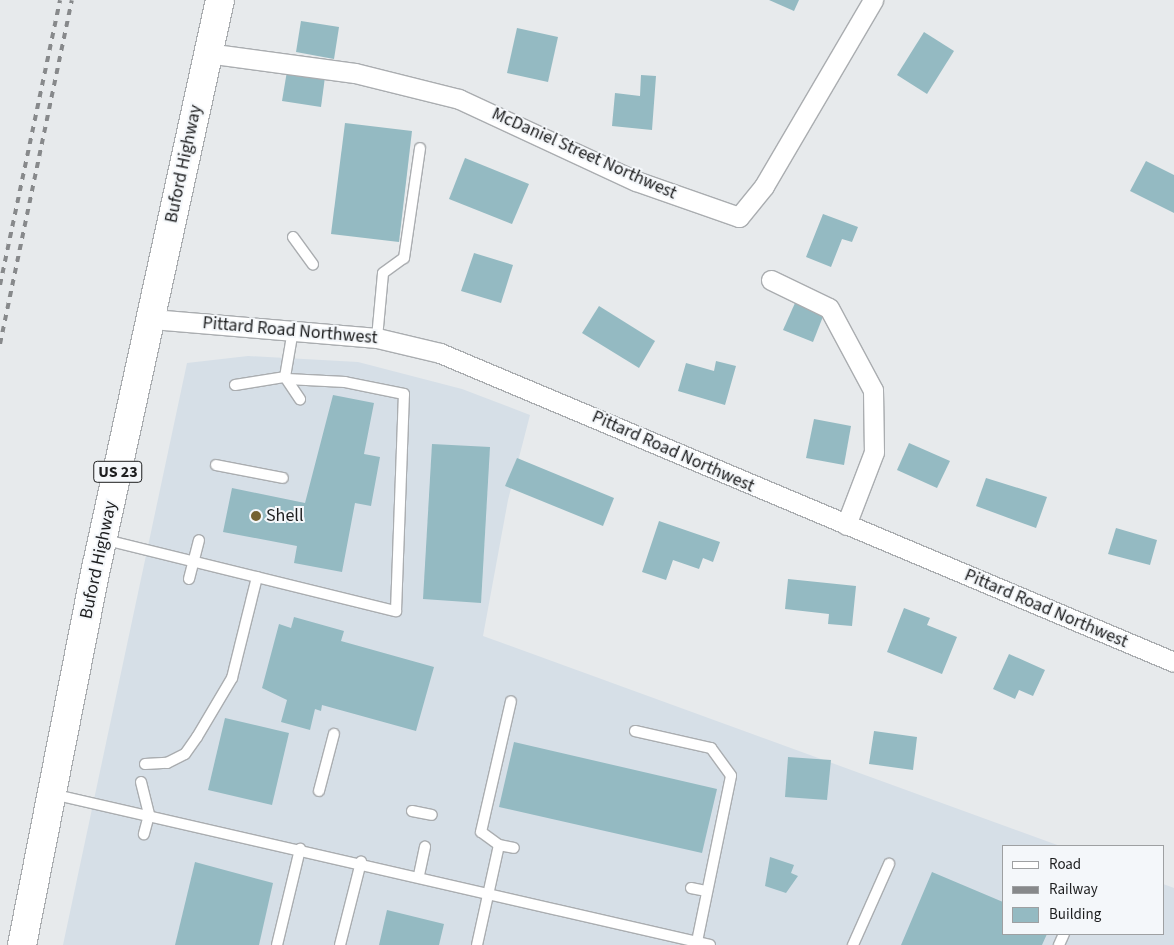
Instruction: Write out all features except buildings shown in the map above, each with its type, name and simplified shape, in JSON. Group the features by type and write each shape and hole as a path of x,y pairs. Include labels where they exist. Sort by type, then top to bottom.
{"main road":[{"name":"Buford Highway","path":"22,945 102,539 152,320 207,53 220,0"}],"street":[{"name":"McDaniel Street Northwest","path":"207,53 355,73 459,99 636,181 739,217 764,186 873,0"},
{"path":"771,280 829,308 873,390 874,452 846,525"},
{"name":"Pittard Road Northwest","path":"152,320 377,338 458,360 1174,662"}],"lane":[{"path":"377,338 383,273 404,258 420,148"},
{"path":"293,237 313,264"},
{"path":"293,330 286,378 300,399"},
{"path":"102,539 396,611 404,394 345,382 286,378 235,385"},
{"path":"216,464 283,478"},
{"path":"189,579 199,540"},
{"path":"145,764 167,763 185,754 197,737 232,678 257,577"},
{"path":"511,701 481,832 499,845 514,848"},
{"path":"635,730 711,748 731,776 697,942"},
{"path":"319,791 334,734"},
{"path":"141,782 149,815 144,834"},
{"path":"51,794 490,891 710,945"},
{"path":"412,811 432,815"},
{"path":"477,945 499,845"},
{"path":"419,875 425,848"},
{"path":"277,945 300,849"},
{"path":"340,945 360,862"},
{"path":"853,945 889,864"},
{"path":"691,888 707,892"}],"shaded area":[{"path":"248,356 358,362 462,389 530,415 508,500 483,636 1057,845 1002,845 1002,935 1164,935 1164,884 1174,888 1174,945 63,945 187,363"}],"railway":[{"path":"0,285 60,0"},
{"path":"0,344 72,0"}],"place":[{"name":"Shell","path":"256,516"}]}
